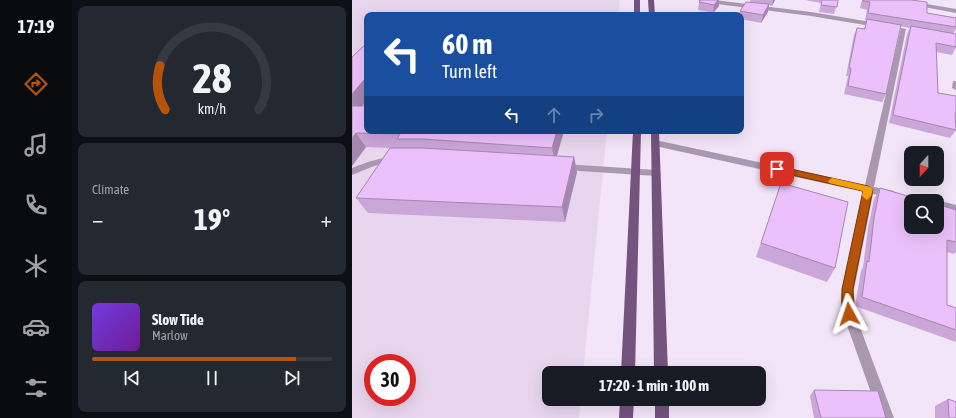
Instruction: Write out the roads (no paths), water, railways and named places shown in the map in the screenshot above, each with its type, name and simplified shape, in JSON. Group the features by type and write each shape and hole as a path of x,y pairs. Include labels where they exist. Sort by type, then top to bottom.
{"main road":[{"path":"637,0 638,12"},
{"path":"651,0 652,12"},
{"path":"628,366 637,134"},
{"path":"655,134 661,366"},
{"path":"626,418 627,406"},
{"path":"662,406 662,418"}],"street":[{"path":"701,0 796,11 881,26"},
{"path":"906,3 956,10"},
{"path":"887,418 849,314 847,302 848,289 868,189 903,29"},
{"path":"956,82 956,88"},
{"path":"655,142 899,196"},
{"path":"352,172 391,158 404,158"},
{"path":"557,166 656,173"},
{"path":"944,205 956,208"}]}
